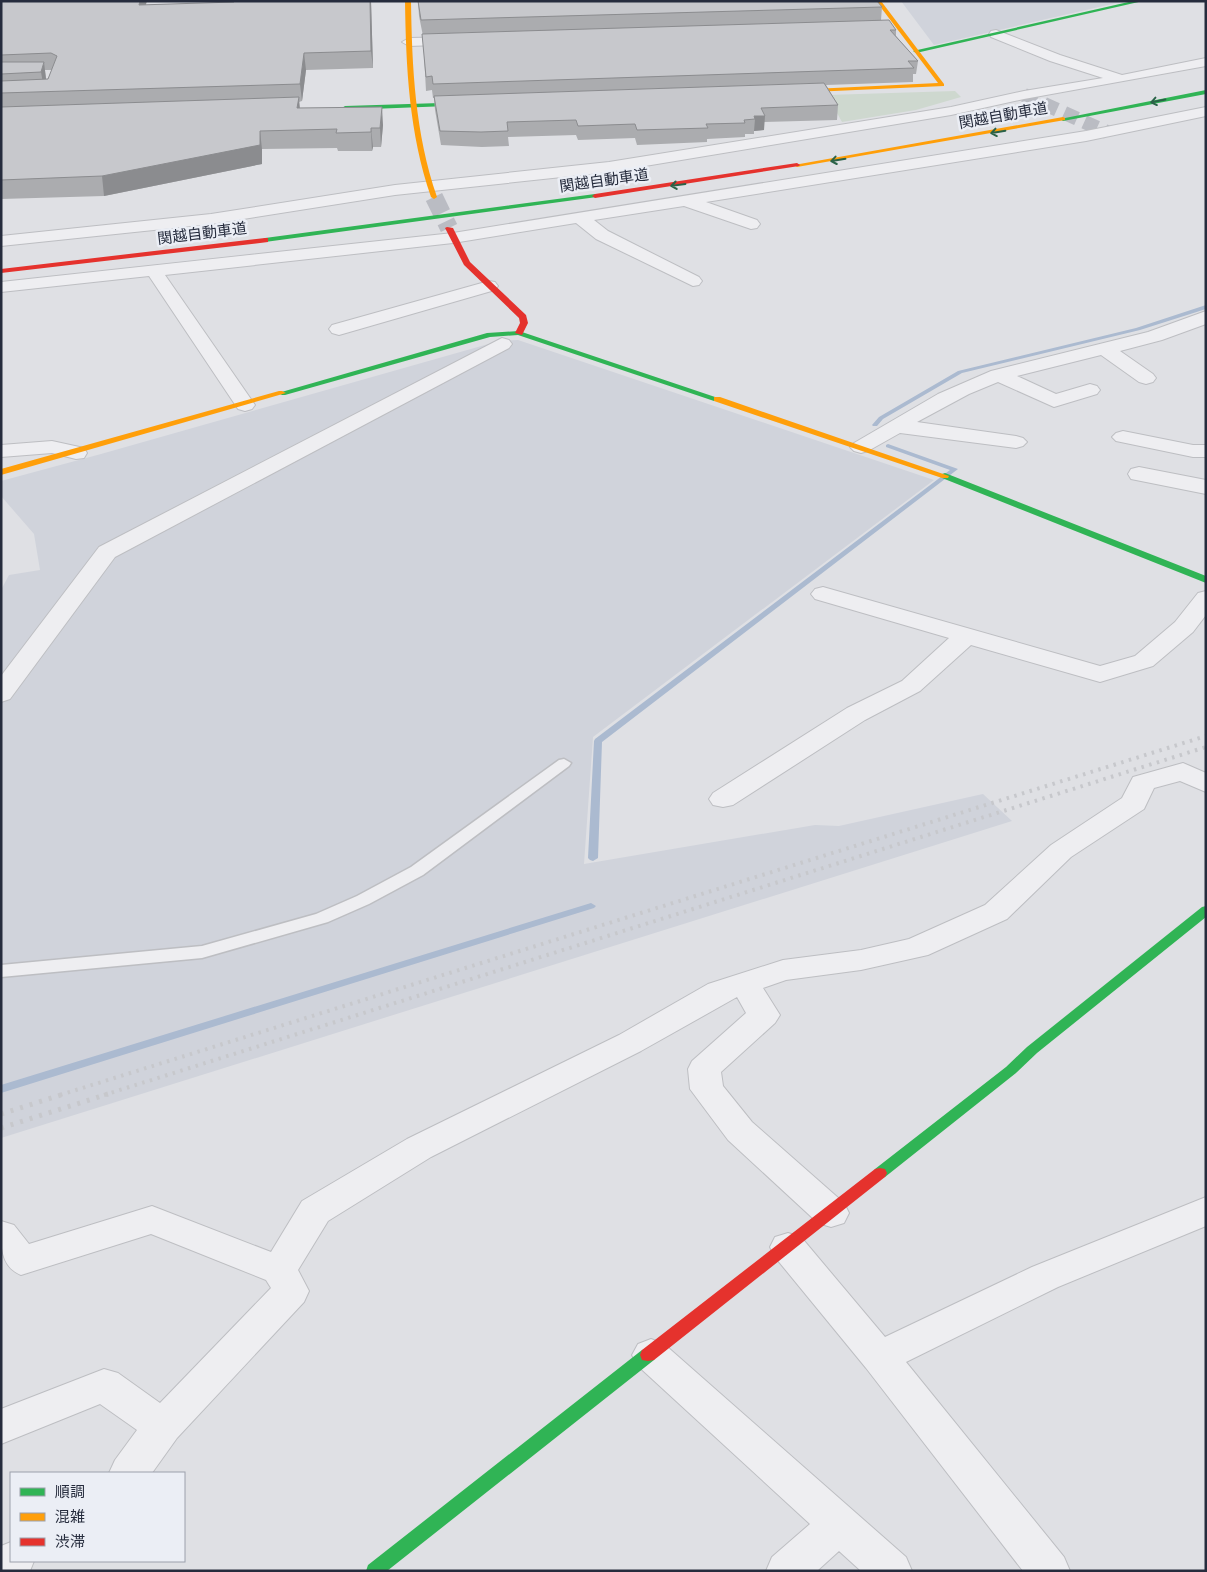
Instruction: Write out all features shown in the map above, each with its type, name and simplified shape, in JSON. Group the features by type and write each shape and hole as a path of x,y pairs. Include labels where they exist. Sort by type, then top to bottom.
{"main road":[{"path":"408,1 412,106 418,153 431,191"},
{"path":"776,93 934,87 942,85 878,1"},
{"path":"916,51 1141,1"},
{"name":"関越自動車道","path":"1,271 354,230 725,178 1032,126 1206,92"},
{"path":"334,108 481,104"},
{"path":"425,206 445,203"},
{"path":"451,233 467,263 523,317 524,323 510,338"},
{"path":"1,472 76,453 490,335 510,338 940,474 1206,580"},
{"path":"374,1571 1011,1070 1032,1050 1206,910"}],"street":[{"path":"878,28 898,28"},
{"path":"996,34 1055,58 1122,79"},
{"path":"409,42 469,40"},
{"path":"1,241 236,216 609,167 951,111 1024,94 1122,79 1206,62"},
{"path":"1,287 154,271 580,218 1086,136 1206,111"},
{"path":"684,200 751,224"},
{"path":"580,218 602,235 693,281"},
{"path":"154,271 245,405"},
{"path":"339,330 489,286"},
{"path":"861,448 957,391 999,375 1105,349 1206,317"},
{"path":"1,694 107,552 510,338"},
{"path":"1105,349 1146,378"},
{"path":"999,375 1054,402 1090,390"},
{"path":"896,426 1016,442"},
{"path":"1123,437 1193,451 1206,451"},
{"path":"1,451 52,447 76,453"},
{"path":"1139,474 1206,487"},
{"path":"823,594 1100,674 1144,661 1184,627 1206,598"},
{"path":"723,799 856,714 911,686 967,635"},
{"path":"280,1270 315,1211 418,1148 630,1043 719,992 783,970 861,960 917,948 996,912 1061,851 1134,803 1143,783 1183,771 1206,784"},
{"path":"744,984 764,1015 704,1069 707,1088 740,1131 831,1213"},
{"path":"879,1357 1045,1277 1206,1211"},
{"path":"8,1253 152,1220 280,1270 291,1291 163,1426 130,1472"},
{"path":"788,1247 879,1357 1049,1571"},
{"path":"650,1355 891,1571"},
{"path":"1,1427 104,1385 163,1426"},
{"path":"787,1571 840,1524"}],"lane":[{"path":"1,970 124,961 202,952 322,918 363,900 417,871 564,763"}],"shaded area":[{"path":"901,1 1125,1 934,45"},
{"path":"955,91 961,97 916,110 842,122 827,95"},
{"path":"518,340 934,480 593,737 584,864 815,825 839,826 983,794 1012,821 1,1138 1,590 9,575 40,570 34,534 1,496 1,481 499,341"}],"building":[{"path":"1,1 140,1 139,5 234,1 370,1 371,51 304,53 300,84 1,93 1,81 48,79 57,56 51,53 1,55"},
{"path":"418,1 877,1 882,7 421,20"},
{"path":"889,20 896,30 890,30 918,61 908,61 914,68 433,84 432,76 426,77 422,34"},
{"path":"1,62 44,62 41,72 1,74"},
{"path":"824,83 838,105 761,108 765,116 754,116 755,119 744,120 745,123 706,124 708,128 637,130 635,124 578,126 576,120 507,122 508,131 440,131 434,96"},
{"path":"299,97 297,108 382,107 380,128 371,128 371,132 336,133 337,129 260,131 260,145 102,176 1,180 1,107"}],"waterway":[{"path":"875,425 881,418 960,372 1138,329 1206,307"},
{"path":"593,858 598,741 955,469 888,446"},
{"path":"1,1089 591,906"}],"tunnel":[{"path":"1024,95 1107,132"},
{"path":"434,197 449,228"}],"railway":[{"path":"60,1095 1206,736"},
{"path":"104,1095 1206,747"},
{"path":"1,1114 64,1094"},
{"path":"1,1128 108,1094"}],"traffic: fast":[{"path":"916,51 1141,1"},
{"path":"1063,119 1206,92"},
{"path":"345,108 472,104"},
{"path":"265,240 595,196"},
{"path":"282,393 490,335 519,333 717,399"},
{"path":"945,476 1206,580"},
{"path":"880,1173 1011,1070 1032,1050 1206,910"},
{"path":"374,1571 648,1355"}],"traffic: slow":[{"path":"408,1 410,76 415,125 426,173 434,197"},
{"path":"792,92 942,85 878,1"},
{"path":"797,165 1063,119"},
{"path":"1,472 282,393"},
{"path":"717,399 945,476"}],"traffic: jam":[{"path":"595,196 797,165"},
{"path":"449,228 467,263 523,317 524,323 519,333"},
{"path":"1,271 265,240"},
{"path":"648,1355 880,1173"}]}
